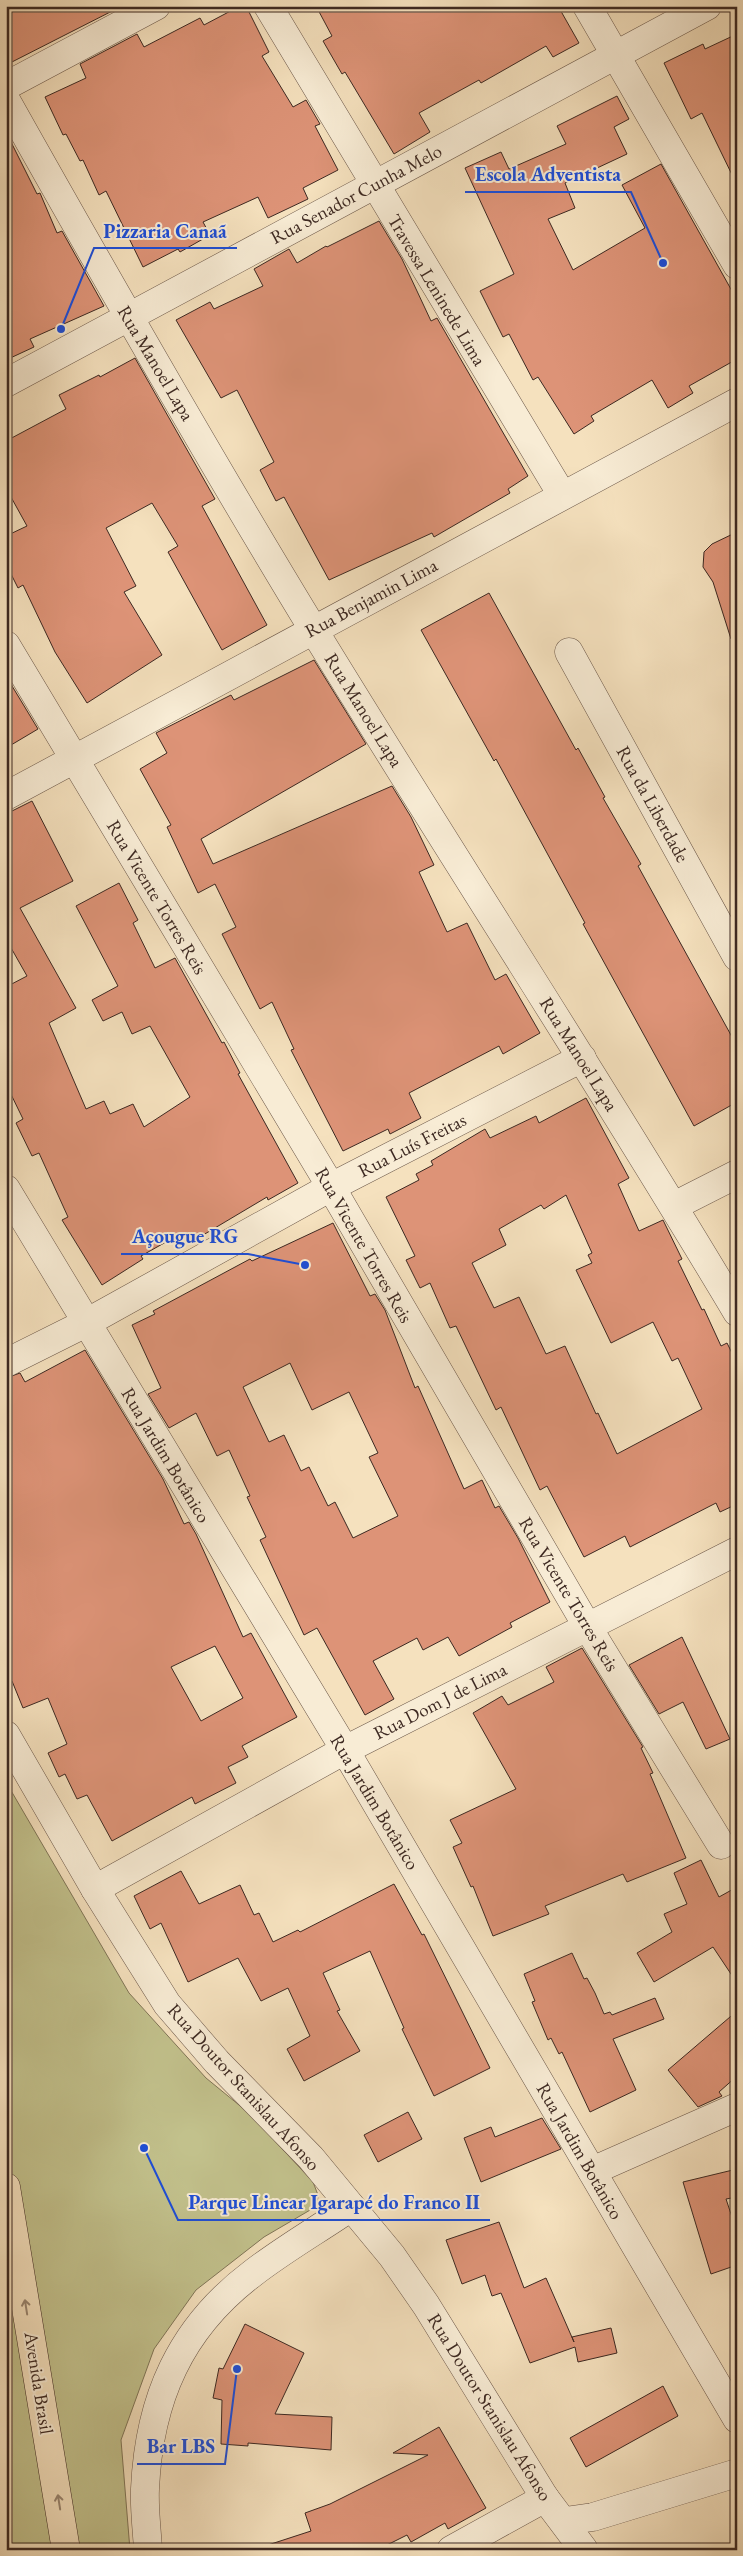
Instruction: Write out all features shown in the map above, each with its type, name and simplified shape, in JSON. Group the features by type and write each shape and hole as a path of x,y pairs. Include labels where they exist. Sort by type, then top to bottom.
{"highway":[{"name":"Avenida Brasil","path":"6,2187 66,2550"}],"street":[{"path":"6,86 156,6"},
{"name":"Travessa Leninede Lima","path":"268,6 374,186 562,495"},
{"path":"586,6 737,265"},
{"name":"Rua Senador Cunha Melo","path":"6,383 707,6"},
{"name":"Rua Manoel Lapa","path":"6,100 128,318 314,629 674,1206 737,1312"},
{"name":"Rua Benjamin Lima","path":"6,796 737,402"},
{"name":"Rua Vicente Torres Reis","path":"6,645 331,1187 587,1626 721,1845"},
{"name":"Rua da Liberdade","path":"569,652 737,957"},
{"name":"Rua Luís Freitas","path":"6,1363 86,1323 331,1187 582,1058"},
{"path":"674,1206 737,1174"},
{"name":"Rua Jardim Botânico","path":"6,1188 345,1750 737,2420"},
{"name":"Rua Dom J de Lima","path":"95,1890 345,1750 737,1551"},
{"name":"Rua Doutor Stanislau Afonso","path":"6,1735 95,1890 167,2004 217,2062 311,2158 392,2256 426,2306 546,2498 565,2521 584,2550"},
{"path":"592,2171 737,2107"},
{"path":"148,2550 145,2490 150,2431 164,2384 190,2336 217,2304 253,2273 351,2207"},
{"path":"565,2521 593,2516 737,2473"},
{"path":"450,2550 546,2498"}],"shaded area":[{"path":"6,1782 129,1993 206,2078 250,2114 313,2182 318,2195 317,2206 264,2237 196,2290 154,2349 121,2440 130,2550 6,2550"}],"building":[{"path":"6,6 122,6 6,65"},
{"path":"240,6 246,6 269,52 262,56 293,107 306,100 320,124 315,126 338,170 303,188 308,199 268,218 258,197 203,222 210,235 180,252 178,249 143,267 106,191 99,195 83,160 80,161 66,134 63,135 45,97 86,78 80,64 137,34 144,47 200,18 204,25"},
{"path":"316,6 558,6 579,43 553,57 546,46 481,83 479,80 419,113 430,132 394,154 345,72 342,74 323,41 332,36"},
{"path":"737,34 737,185 702,113 691,119 664,63 703,44 705,49"},
{"path":"617,96 629,119 614,127 627,154 565,183 575,208 548,219 573,270 645,228 622,185 661,164 737,300 737,359 689,386 693,393 668,408 652,380 591,416 594,421 574,434 538,377 533,380 509,334 503,337 480,291 514,274 465,168 501,152 509,169 566,144 557,126"},
{"path":"6,132 37,194 40,193 57,233 62,231 104,306 30,339 34,347 6,360"},
{"path":"379,221 402,259 431,321 437,318 528,476 508,489 510,493 434,537 432,533 329,580 284,497 276,501 260,470 274,462 237,390 221,398 176,320 210,302 214,309 263,286 254,269 289,249 297,263 326,246"},
{"path":"135,358 215,499 202,506 267,625 222,650 168,552 178,546 152,503 106,528 136,586 124,592 162,655 87,703 55,652 23,585 18,588 6,564 6,536 27,526 6,488 6,441 66,409 59,395 99,375 100,377"},
{"path":"737,532 737,638 731,639 713,582 703,567 704,552 712,544"},
{"path":"489,593 576,750 578,748 605,797 603,798 641,864 638,866 737,1046 737,1102 694,1126 583,924 585,923 496,759 494,761 421,630"},
{"path":"314,660 366,744 201,839 213,864 392,786 411,817 434,865 419,872 447,932 467,923 495,980 506,974 540,1033 503,1054 499,1046 409,1093 421,1118 390,1134 388,1129 343,1151 291,1050 294,1049 272,1002 260,1009 222,934 236,927 215,884 198,893 167,827 171,825 140,769 167,753 156,733 231,695 234,700"},
{"path":"6,676 38,729 6,748"},
{"path":"32,801 73,881 20,908 76,1008 49,1023 86,1109 104,1101 110,1114 133,1104 144,1127 190,1097 150,1026 132,1034 122,1012 103,1021 92,1000 118,986 76,906 119,883 138,920 133,923 155,968 175,958 222,1043 224,1042 240,1073 238,1074 298,1183 268,1200 267,1197 188,1244 182,1233 141,1256 143,1259 102,1285 62,1220 68,1217 39,1153 32,1156 16,1123 23,1119 6,1084 6,987 27,976 6,939 6,814"},
{"path":"586,1098 629,1178 618,1184 639,1231 663,1220 682,1259 678,1261 702,1310 704,1309 721,1346 727,1343 737,1363 737,1504 720,1512 716,1503 630,1547 625,1536 584,1557 547,1486 540,1490 501,1407 496,1410 456,1326 450,1328 430,1283 420,1288 406,1260 415,1256 386,1197 419,1180 416,1174 433,1165 431,1161 485,1129 490,1138 536,1116 539,1123","holes":["566,1195 592,1253 588,1255 592,1263 576,1270 611,1343 653,1322 672,1361 678,1358 702,1409 617,1454 598,1413 596,1414 565,1346 546,1354 519,1297 494,1308 472,1263 506,1245 499,1229 541,1205 544,1209"]},
{"path":"333,1223 370,1296 375,1294 385,1310 415,1388 418,1386 464,1489 482,1480 495,1508 499,1506 518,1538 550,1602 510,1623 512,1627 459,1656 448,1637 423,1650 417,1638 373,1661 394,1699 365,1715 317,1628 304,1635 260,1540 266,1537 247,1497 250,1496 229,1450 217,1456 196,1413 169,1428 148,1394 161,1388 132,1325 155,1314 153,1311 250,1259 252,1261","holes":["290,1363 312,1410 349,1392 378,1453 369,1457 398,1516 353,1538 335,1502 328,1506 309,1467 301,1471 284,1435 269,1442 243,1387"]},
{"path":"85,1350 163,1479 184,1524 189,1522 196,1534 243,1637 251,1633 297,1717 242,1746 248,1757 228,1767 236,1783 195,1804 192,1797 112,1841 87,1795 77,1799 65,1774 59,1777 48,1753 67,1744 48,1698 23,1708 12,1681 6,1684 6,1378 20,1373 25,1382","holes":["215,1646 243,1698 201,1721 171,1667"]},
{"path":"682,1637 730,1739 706,1749 683,1702 659,1714 629,1665"},
{"path":"582,1648 643,1747 641,1748 653,1773 650,1774 686,1858 627,1882 623,1874 545,1906 549,1914 493,1936 473,1886 471,1887 453,1847 462,1843 450,1820 516,1789 473,1713 502,1696 508,1705 554,1682 546,1667"},
{"path":"701,1860 719,1897 737,1887 737,1983 713,1947 654,1982 637,1953 672,1932 664,1914 687,1904 674,1873"},
{"path":"181,1871 199,1904 240,1885 254,1915 259,1913 273,1942 298,1930 300,1932 394,1884 422,1935 424,1934 490,2068 434,2096 402,2029 404,2028 370,1951 323,1973 340,2010 337,2011 360,2051 304,2081 287,2049 310,2036 288,1988 261,2001 238,1958 188,1982 161,1923 150,1929 134,1896"},
{"path":"572,1953 584,1979 587,1978 595,1993 604,2014 610,2012 612,2015 655,1998 664,2019 613,2039 636,2090 590,2112 562,2052 559,2054 551,2038 548,2040 532,2002 535,2001 524,1974"},
{"path":"737,2011 737,2076 719,2092 722,2096 698,2107 668,2070"},
{"path":"408,2112 422,2139 378,2162 364,2135"},
{"path":"542,2118 561,2149 481,2182 464,2138 491,2127 495,2137"},
{"path":"737,2169 737,2197 726,2199 737,2232 737,2265 711,2274 683,2182"},
{"path":"499,2222 524,2288 546,2278 574,2342 572,2337 611,2328 617,2353 578,2362 575,2347 530,2363 501,2293 492,2296 485,2275 462,2284 446,2240"},
{"path":"245,2324 304,2353 275,2414 332,2417 331,2450 248,2443 248,2446 221,2444 222,2400 213,2398 219,2368 223,2369"},
{"path":"663,2386 678,2416 586,2467 570,2438"},
{"path":"439,2427 486,2508 448,2529 445,2523 411,2542 407,2535 377,2550 269,2550 268,2545 311,2531 305,2513 330,2504 428,2455 393,2453"}],"place":[{"name":"Escola Adventista","path":"663,263"},
{"name":"Pizzaria Canaã","path":"61,329"},
{"name":"Açougue RG","path":"305,1265"},
{"name":"Parque Linear Igarapé do Franco II","path":"144,2148"},
{"name":"Bar LBS","path":"237,2369"}]}
